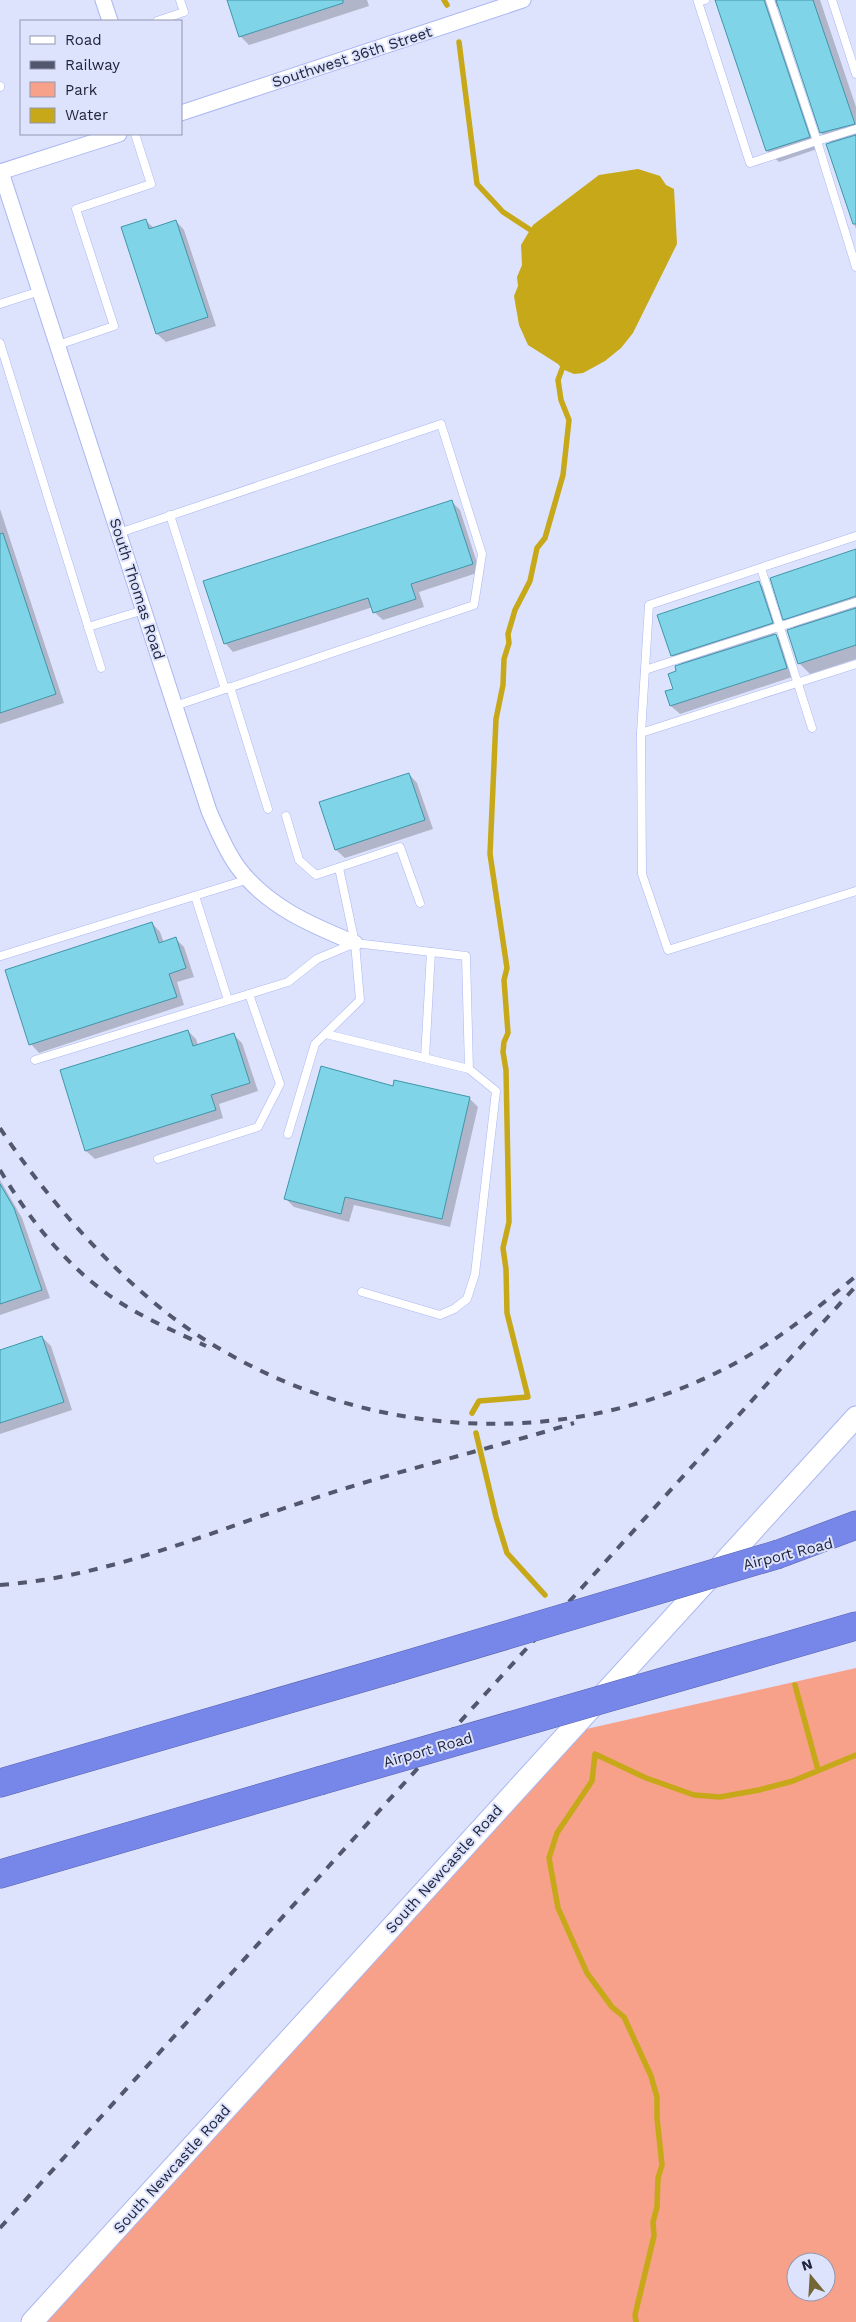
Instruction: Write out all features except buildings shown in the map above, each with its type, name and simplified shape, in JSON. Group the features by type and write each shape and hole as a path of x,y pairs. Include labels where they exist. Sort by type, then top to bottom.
{"highway":[{"name":"Airport Road","path":"0,1783 389,1670 851,1532"},
{"name":"Airport Road","path":"0,1874 856,1626"},
{"path":"718,1666 856,1646"}],"street":[{"path":"103,0 110,20"},
{"name":"Southwest 36th Street","path":"182,113 523,0"},
{"path":"1,172 115,135"},
{"name":"South Thomas Road","path":"1,172 209,811 223,843 237,866 248,879 278,906 306,924 355,943"},
{"name":"South Newcastle Road","path":"32,2322 856,1417"}],"lane":[{"path":"160,20 184,12 180,0"},
{"path":"705,0 698,2 750,163 856,129"},
{"path":"770,0 817,141 856,267"},
{"path":"832,0 856,74"},
{"path":"58,345 114,326 76,209 151,184 135,135"},
{"path":"0,304 40,291"},
{"path":"0,343 101,668"},
{"path":"118,533 441,424 482,554 474,605 175,706"},
{"path":"170,515 268,809"},
{"path":"856,536 649,605 641,733 642,874 668,950 856,891"},
{"path":"761,568 812,728"},
{"path":"645,670 856,602"},
{"path":"88,627 144,610"},
{"path":"641,733 856,664"},
{"path":"286,816 299,860 316,875 400,847 420,903"},
{"path":"288,1134 315,1044 360,1000 355,943 339,868"},
{"path":"0,956 248,879"},
{"path":"194,896 228,1000"},
{"path":"35,1060 288,982 317,959 355,943 466,956 469,1068"},
{"path":"425,1058 431,952"},
{"path":"158,1159 258,1127 280,1084 250,994"},
{"path":"326,1034 469,1068 496,1091 475,1274 467,1299 454,1309 440,1315 362,1292"}],"green space":[{"path":"856,1668 856,2322 44,2322 582,1730"}],"water":[{"path":"638,169 660,176 666,185 674,189 677,244 633,333 621,348 605,361 583,373 574,374 562,369 558,364 528,345 519,325 514,296 518,286 517,277 522,265 521,245 533,225 599,175"}],"waterway":[{"path":"444,0 447,5"},
{"path":"459,42 477,184 503,212 529,229"},
{"path":"472,1413 479,1401 528,1397 507,1313 506,1269 503,1248 509,1222 506,1070 503,1052 504,1042 508,1033 504,980 507,968 490,854 496,719 503,685 504,659 509,643 508,634 515,610 530,581 537,548 545,538 563,475 569,420 561,400 558,380 562,369"},
{"path":"476,1433 496,1517 507,1553 545,1595"},
{"path":"795,1685 818,1770"},
{"path":"636,2322 635,2315 654,2236 653,2222 657,2207 658,2178 662,2165 657,2118 657,2097 651,2076 624,2017 612,2007 587,1973 558,1908 549,1858 557,1833 592,1781 595,1754 646,1778 694,1795 720,1797 759,1790 793,1781 856,1755"}],"railway":[{"path":"0,1128 36,1179 78,1229 101,1254 148,1298 172,1317 233,1356 298,1387 366,1408 436,1421 507,1424 579,1417 648,1400 716,1373 754,1353 806,1316 856,1276"},
{"path":"0,1170 22,1204 47,1237 90,1280 106,1293 154,1322 206,1346"},
{"path":"0,2228 856,1286"},
{"path":"0,1585 80,1573 157,1552 342,1489 574,1423"}]}
